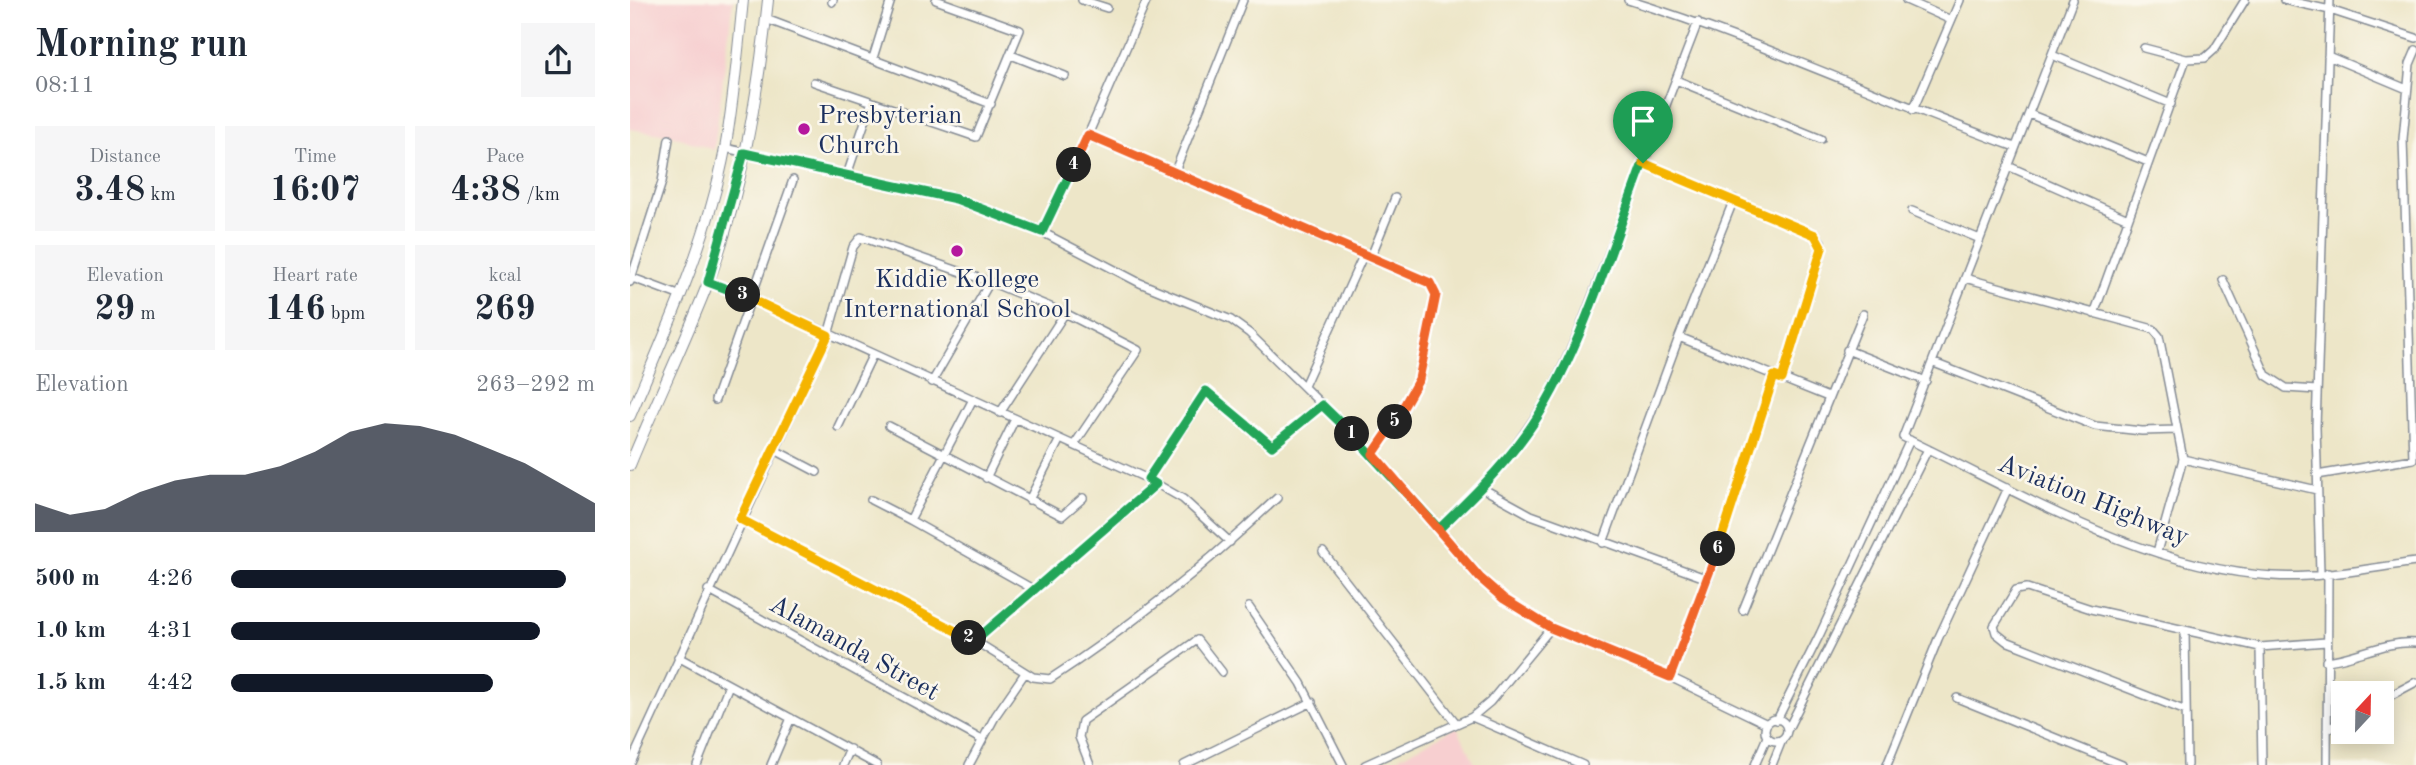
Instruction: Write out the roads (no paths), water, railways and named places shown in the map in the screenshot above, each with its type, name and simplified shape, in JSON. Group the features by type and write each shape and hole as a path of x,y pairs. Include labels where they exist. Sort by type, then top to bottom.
{"main road":[{"path":"630,416 681,296 707,220 725,148 743,0"},
{"path":"630,465 708,282 744,153 768,0"}],"street":[{"path":"873,58 891,0"},
{"path":"814,82 871,104 976,136 1020,30 936,0"},
{"path":"1082,0 1107,8"},
{"path":"1042,232 1147,0"},
{"path":"1175,171 1243,0"},
{"path":"1628,0 1698,22 1913,110 2015,147"},
{"path":"1906,0 1951,20"},
{"path":"1913,110 1960,0"},
{"path":"725,148 956,199 1042,232 1140,283 1231,320 1250,333 1373,454 1496,592 1551,628 1670,677 1767,724 1777,720 1830,613 1907,438 1965,278 2073,0"},
{"path":"2144,47 2186,59 2205,58 2214,50 2245,0"},
{"path":"2284,0 2330,10 2416,38"},
{"path":"2327,765 2324,573 2317,475 2330,0"},
{"path":"766,19 991,104"},
{"path":"1439,529 1482,488 1527,433 1549,397 1579,331 1698,22"},
{"path":"2317,475 2415,462 2407,316 2403,139 2410,64 2416,50"},
{"path":"1011,55 1065,76"},
{"path":"2052,55 2171,104"},
{"path":"2328,56 2407,89"},
{"path":"2094,314 2186,59"},
{"path":"1676,80 1821,139"},
{"path":"847,175 871,104"},
{"path":"2029,114 2148,162"},
{"path":"1088,135 1430,283 1436,295 1419,379 1400,415 1373,454"},
{"path":"669,139 662,182 631,279 681,296"},
{"path":"1643,163 1734,199 1815,235 1821,242 1820,256 1708,579 1670,677"},
{"path":"2008,166 2128,219"},
{"path":"715,400 793,180"},
{"path":"1304,386 1395,198"},
{"path":"1603,543 1679,337 1734,199"},
{"path":"1912,211 1980,239"},
{"path":"631,765 740,519 828,335 853,247 862,237 990,282 1065,313 1138,350 1074,445"},
{"path":"1965,278 2148,327 2157,332 2183,458 2157,552"},
{"path":"2223,280 2266,375 2286,388 2318,390"},
{"path":"708,282 753,299 1148,479 1183,499 1230,542"},
{"path":"932,382 990,282"},
{"path":"1000,413 1065,313"},
{"path":"1743,610 1863,314"},
{"path":"2407,316 2416,315"},
{"path":"1679,337 1828,397"},
{"path":"1847,350 1926,381"},
{"path":"838,427 873,354"},
{"path":"1934,363 2095,426 2142,431 2178,430"},
{"path":"1148,479 1206,391 1272,446 1322,405"},
{"path":"910,520 972,401"},
{"path":"986,478 1015,419"},
{"path":"890,426 1064,517 1083,498"},
{"name":"Aviation Highway","path":"1907,438 2008,488 2157,552 2241,573 2276,576 2324,573 2416,562"},
{"path":"1029,500 1060,439"},
{"path":"1772,765 1782,739 1928,449"},
{"path":"775,450 817,472"},
{"path":"2183,458 2317,490"},
{"path":"975,641 1156,484"},
{"path":"1482,488 1531,515 1708,579"},
{"path":"1887,765 1938,639 2008,488"},
{"path":"740,519 975,641 1025,673 1037,679 1050,679 1142,615 1230,542 1277,498"},
{"path":"871,500 1034,589"},
{"path":"1323,552 1456,723"},
{"path":"2186,711 2006,641 1996,633 1994,626 2016,590 2027,588 2091,609 2260,647 2326,642"},
{"name":"Alamanda Street","path":"708,590 982,740"},
{"path":"1249,607 1312,702 1343,765"},
{"path":"1365,765 1472,717 1490,702 1551,628"},
{"path":"2185,630 2187,765"},
{"path":"1090,765 1079,737 1082,721 1132,683 1197,640 1222,672"},
{"path":"2326,661 2361,656 2383,647 2416,643"},
{"path":"2260,647 2262,765"},
{"path":"678,657 877,765"},
{"path":"969,765 1025,673"},
{"path":"2394,694 2416,682"},
{"path":"697,765 729,685"},
{"path":"1957,698 2122,765"},
{"path":"1184,765 1312,702"},
{"path":"1472,717 1583,765"},
{"path":"771,765 791,718"},
{"path":"1777,720 1785,724 1787,731"},
{"path":"1755,765 1767,737 1767,724"},
{"path":"1767,737 1776,741 1782,739"},
{"path":"843,765 850,749"}],"place":[{"name":"Presbyterian Church","path":"804,129"},
{"name":"Kiddie Kollege International School","path":"957,251"}]}
